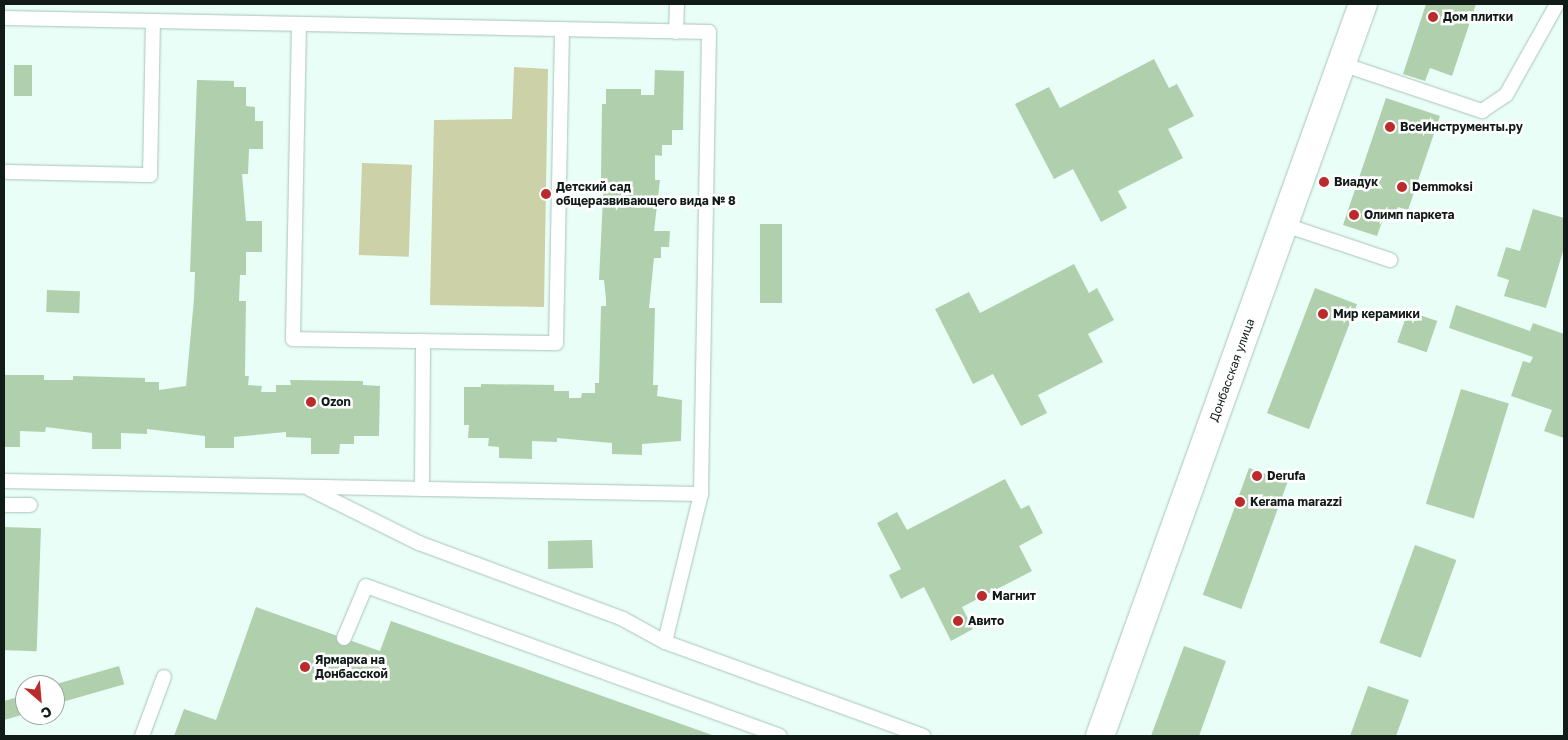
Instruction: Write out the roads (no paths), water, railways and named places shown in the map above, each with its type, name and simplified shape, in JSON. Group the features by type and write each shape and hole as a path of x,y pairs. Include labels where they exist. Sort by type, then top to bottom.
{"street":[{"name":"Донбасская улица","path":"1100,736 1363,4"}],"lane":[{"path":"676,32 677,4"},
{"path":"1342,64 1482,111 1506,95 1557,4"},
{"path":"4,18 709,32 701,494 665,642"},
{"path":"4,172 150,175 153,21"},
{"path":"299,24 294,339 556,343 562,29"},
{"path":"1284,225 1390,260"},
{"path":"422,489 423,341"},
{"path":"4,481 701,494"},
{"path":"305,487 419,543 623,619 665,642 923,736"},
{"path":"4,505 30,505"},
{"path":"344,638 366,586 780,736"},
{"path":"142,736 164,677"}],"place":[{"name":"Дом плитки","path":"1433,17"},
{"name":"ВсеИнструменты.ру","path":"1390,127"},
{"name":"Виадук","path":"1324,182"},
{"name":"Demmoksi","path":"1402,187"},
{"name":"Детский сад общеразвивающего вида № 8","path":"546,194"},
{"name":"Олимп паркета","path":"1354,215"},
{"name":"Мир керамики","path":"1323,314"},
{"name":"Ozon","path":"311,402"},
{"name":"Derufa","path":"1257,476"},
{"name":"Kerama marazzi","path":"1240,502"},
{"name":"Магнит","path":"982,596"},
{"name":"Авито","path":"958,621"},
{"name":"Ярмарка на Донбасской","path":"305,667"}]}
